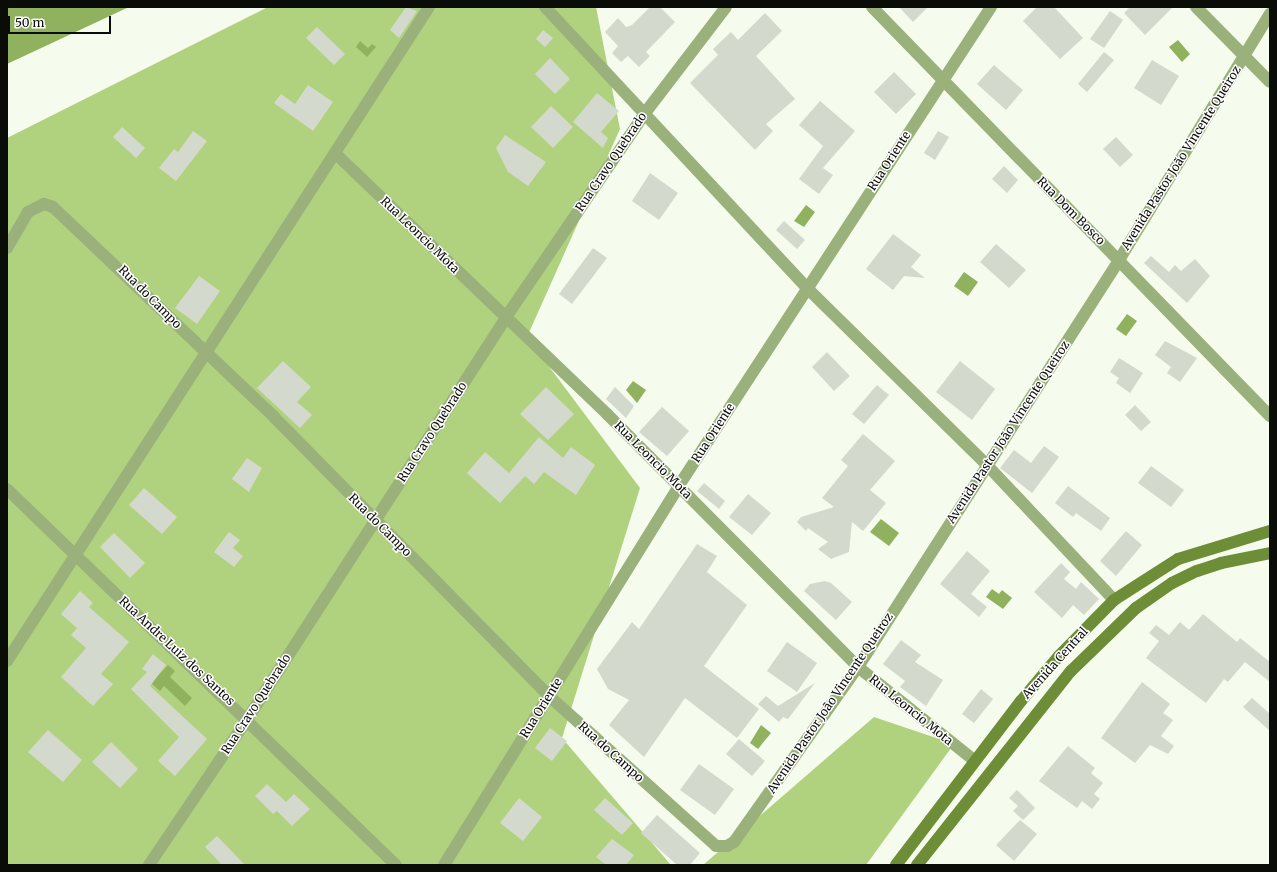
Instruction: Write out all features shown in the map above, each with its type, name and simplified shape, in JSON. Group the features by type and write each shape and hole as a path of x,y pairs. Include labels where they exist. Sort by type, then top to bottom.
{"main road":[{"name":"Avenida Central","path":"896,865 975,761 1059,656 1114,600 1178,559 1270,532"},
{"name":"Avenida Central","path":"917,865 1071,671 1136,608 1172,583 1197,571 1221,563 1270,553"}],"street":[{"path":"7,661 208,354 294,214 336,154 429,7"},
{"path":"545,7 807,288 986,464 1114,600"},
{"name":"Rua Cravo Quebrado","path":"149,865 248,718 506,317 645,113 726,7"},
{"name":"Rua Dom Bosco","path":"872,7 1270,416"},
{"name":"Rua Oriente","path":"444,865 678,487 991,7"},
{"path":"1196,7 1270,82"},
{"name":"Avenida Pastor João Vincente Queiroz","path":"734,842 858,667 986,464 1119,260 1270,14"},
{"name":"Rua Leoncio Mota","path":"336,154 506,317 858,667 975,761"},
{"name":"Rua do Campo","path":"7,248 28,212 44,204 53,207 208,354 549,696 716,846 727,846 734,842"},
{"name":"Rua Andre Luiz dos Santos","path":"7,489 248,718 396,865"}],"shaded area":[{"path":"7,7 129,7 7,64"},
{"path":"268,7 596,7 620,129 527,337 640,488 562,738 671,865 7,865 7,138"},
{"path":"1178,40 1190,54 1182,62 1169,47"},
{"path":"360,41 368,48 372,44 376,47 367,57 356,47"},
{"path":"806,205 815,212 804,227 794,221"},
{"path":"964,272 978,282 968,296 954,286"},
{"path":"1127,314 1137,321 1126,336 1116,329"},
{"path":"633,381 646,390 637,403 626,390"},
{"path":"881,519 899,533 889,546 870,532"},
{"path":"992,589 999,594 1002,590 1012,598 1003,609 986,597"},
{"path":"168,665 175,671 170,677 192,698 185,706 164,686 160,691 151,683"},
{"path":"874,717 954,744 866,865 703,865"},
{"path":"761,725 771,733 758,749 750,743"}],"building":[{"path":"406,7 417,11 399,38 390,30"},
{"path":"650,7 660,7 675,22 646,52 650,56 639,67 628,56 621,62 612,53 618,46 605,32 618,18 626,27 632,25"},
{"path":"899,7 928,7 913,22"},
{"path":"1037,7 1054,7 1083,38 1060,59 1023,21"},
{"path":"1130,7 1173,7 1145,35 1124,13"},
{"path":"1110,11 1123,20 1104,48 1090,39"},
{"path":"765,13 782,31 756,56 795,99 766,124 773,131 755,150 690,83 718,55 713,49 731,32 738,40"},
{"path":"317,27 345,54 334,65 306,38"},
{"path":"543,30 553,38 545,47 536,39"},
{"path":"1104,52 1114,60 1087,92 1078,84"},
{"path":"550,58 570,79 555,94 535,74"},
{"path":"1152,60 1179,76 1161,105 1134,88"},
{"path":"994,65 1023,90 1006,110 977,84"},
{"path":"894,72 916,94 896,114 874,92"},
{"path":"308,85 333,102 313,131 274,103 281,94 295,104"},
{"path":"597,93 619,111 601,132 608,138 603,148 573,122"},
{"path":"820,101 855,131 823,168 833,175 819,194 799,179 823,146 799,125"},
{"path":"551,106 573,127 553,148 531,127"},
{"path":"122,127 145,148 136,158 113,137"},
{"path":"193,131 207,141 176,181 159,168 174,149 178,152"},
{"path":"938,131 949,137 935,160 924,153"},
{"path":"505,135 546,162 528,186 508,172 496,148"},
{"path":"1116,137 1133,155 1120,167 1103,149"},
{"path":"1004,166 1018,180 1007,193 992,179"},
{"path":"650,173 678,193 659,220 632,201"},
{"path":"784,221 805,240 797,249 776,230"},
{"path":"893,234 921,255 911,267 925,278 904,276 893,290 866,269"},
{"path":"996,244 1026,270 1009,288 980,262"},
{"path":"593,248 607,258 572,304 559,294"},
{"path":"1151,256 1169,272 1175,265 1181,271 1195,259 1210,276 1187,303 1144,263"},
{"path":"199,276 220,291 197,324 175,308"},
{"path":"1165,341 1197,358 1180,382 1167,373 1171,367 1155,355"},
{"path":"827,352 850,376 834,391 812,367"},
{"path":"1119,358 1143,373 1130,393 1116,383 1119,378 1110,372"},
{"path":"283,361 311,387 297,402 312,415 300,428 257,388"},
{"path":"960,361 995,389 972,420 936,392"},
{"path":"877,385 889,395 864,424 852,414"},
{"path":"546,387 574,414 548,440 520,414"},
{"path":"615,387 634,406 626,418 606,399"},
{"path":"1135,405 1151,422 1141,431 1125,415"},
{"path":"662,407 689,431 667,456 639,432"},
{"path":"863,434 895,461 870,490 886,503 863,531 852,522 849,552 831,559 818,549 828,542 808,528 806,531 797,522 801,517 834,507 822,498 848,466 841,460"},
{"path":"539,437 563,458 571,447 595,465 576,495 544,472 534,484 525,476 500,503 467,473 485,452 509,473"},
{"path":"1044,446 1059,457 1032,493 1000,468 1014,450 1031,463"},
{"path":"247,458 262,468 249,492 232,479"},
{"path":"1151,466 1184,490 1171,507 1138,483"},
{"path":"704,483 725,501 719,509 697,491"},
{"path":"1068,486 1110,518 1101,531 1076,513 1073,517 1055,503"},
{"path":"144,488 177,517 162,534 129,505"},
{"path":"748,494 771,513 752,535 729,517"},
{"path":"1126,531 1142,545 1116,576 1100,561"},
{"path":"229,532 240,540 233,548 243,556 234,567 214,552"},
{"path":"114,533 145,563 130,578 100,547"},
{"path":"697,544 717,556 707,572 747,605 704,666 759,709 737,738 685,698 644,757 609,725 629,700 608,689 597,669 632,622 639,629"},
{"path":"967,551 990,571 971,594 987,607 979,617 940,584"},
{"path":"1061,563 1070,572 1064,579 1076,589 1081,582 1099,599 1084,615 1073,605 1062,618 1034,592"},
{"path":"825,581 831,583 852,602 836,620 804,591 810,584"},
{"path":"80,591 93,603 89,607 129,642 101,674 113,684 93,706 61,677 86,648 71,635 77,628 61,614"},
{"path":"1203,614 1237,642 1240,638 1270,662 1270,682 1245,662 1228,682 1224,679 1206,703 1146,658 1159,641 1149,633 1156,625 1169,635 1180,622 1189,630"},
{"path":"901,640 921,655 915,662 943,680 926,706 900,687 905,681 883,664"},
{"path":"787,642 817,663 797,692 767,671"},
{"path":"153,654 166,665 150,686 207,739 175,776 158,761 179,737 131,689 147,672 142,669"},
{"path":"1142,682 1170,704 1163,713 1173,720 1161,736 1174,746 1168,754 1150,745 1135,763 1101,738"},
{"path":"815,683 788,719 783,717 779,722 758,704 766,696 778,706"},
{"path":"981,689 993,699 974,723 962,714"},
{"path":"1252,698 1270,714 1270,731 1243,707"},
{"path":"550,728 567,741 552,761 535,748"},
{"path":"48,730 82,760 63,782 28,752"},
{"path":"739,739 765,761 752,776 726,754"},
{"path":"111,742 138,769 120,788 92,762"},
{"path":"1068,746 1095,768 1091,773 1103,783 1094,794 1100,799 1092,809 1082,801 1077,808 1039,781"},
{"path":"699,764 734,789 715,815 680,790"},
{"path":"267,784 286,802 294,794 310,809 292,826 277,811 273,814 255,796"},
{"path":"1017,790 1035,808 1023,820 1013,811 1018,806 1009,798"},
{"path":"519,798 542,817 523,841 500,823"},
{"path":"605,798 633,823 622,835 594,810"},
{"path":"657,815 700,853 690,865 677,865 641,833"},
{"path":"1020,820 1037,834 1014,861 996,845"},
{"path":"217,836 245,865 222,865 205,847"},
{"path":"612,839 634,855 626,865 606,865 596,857"}]}
